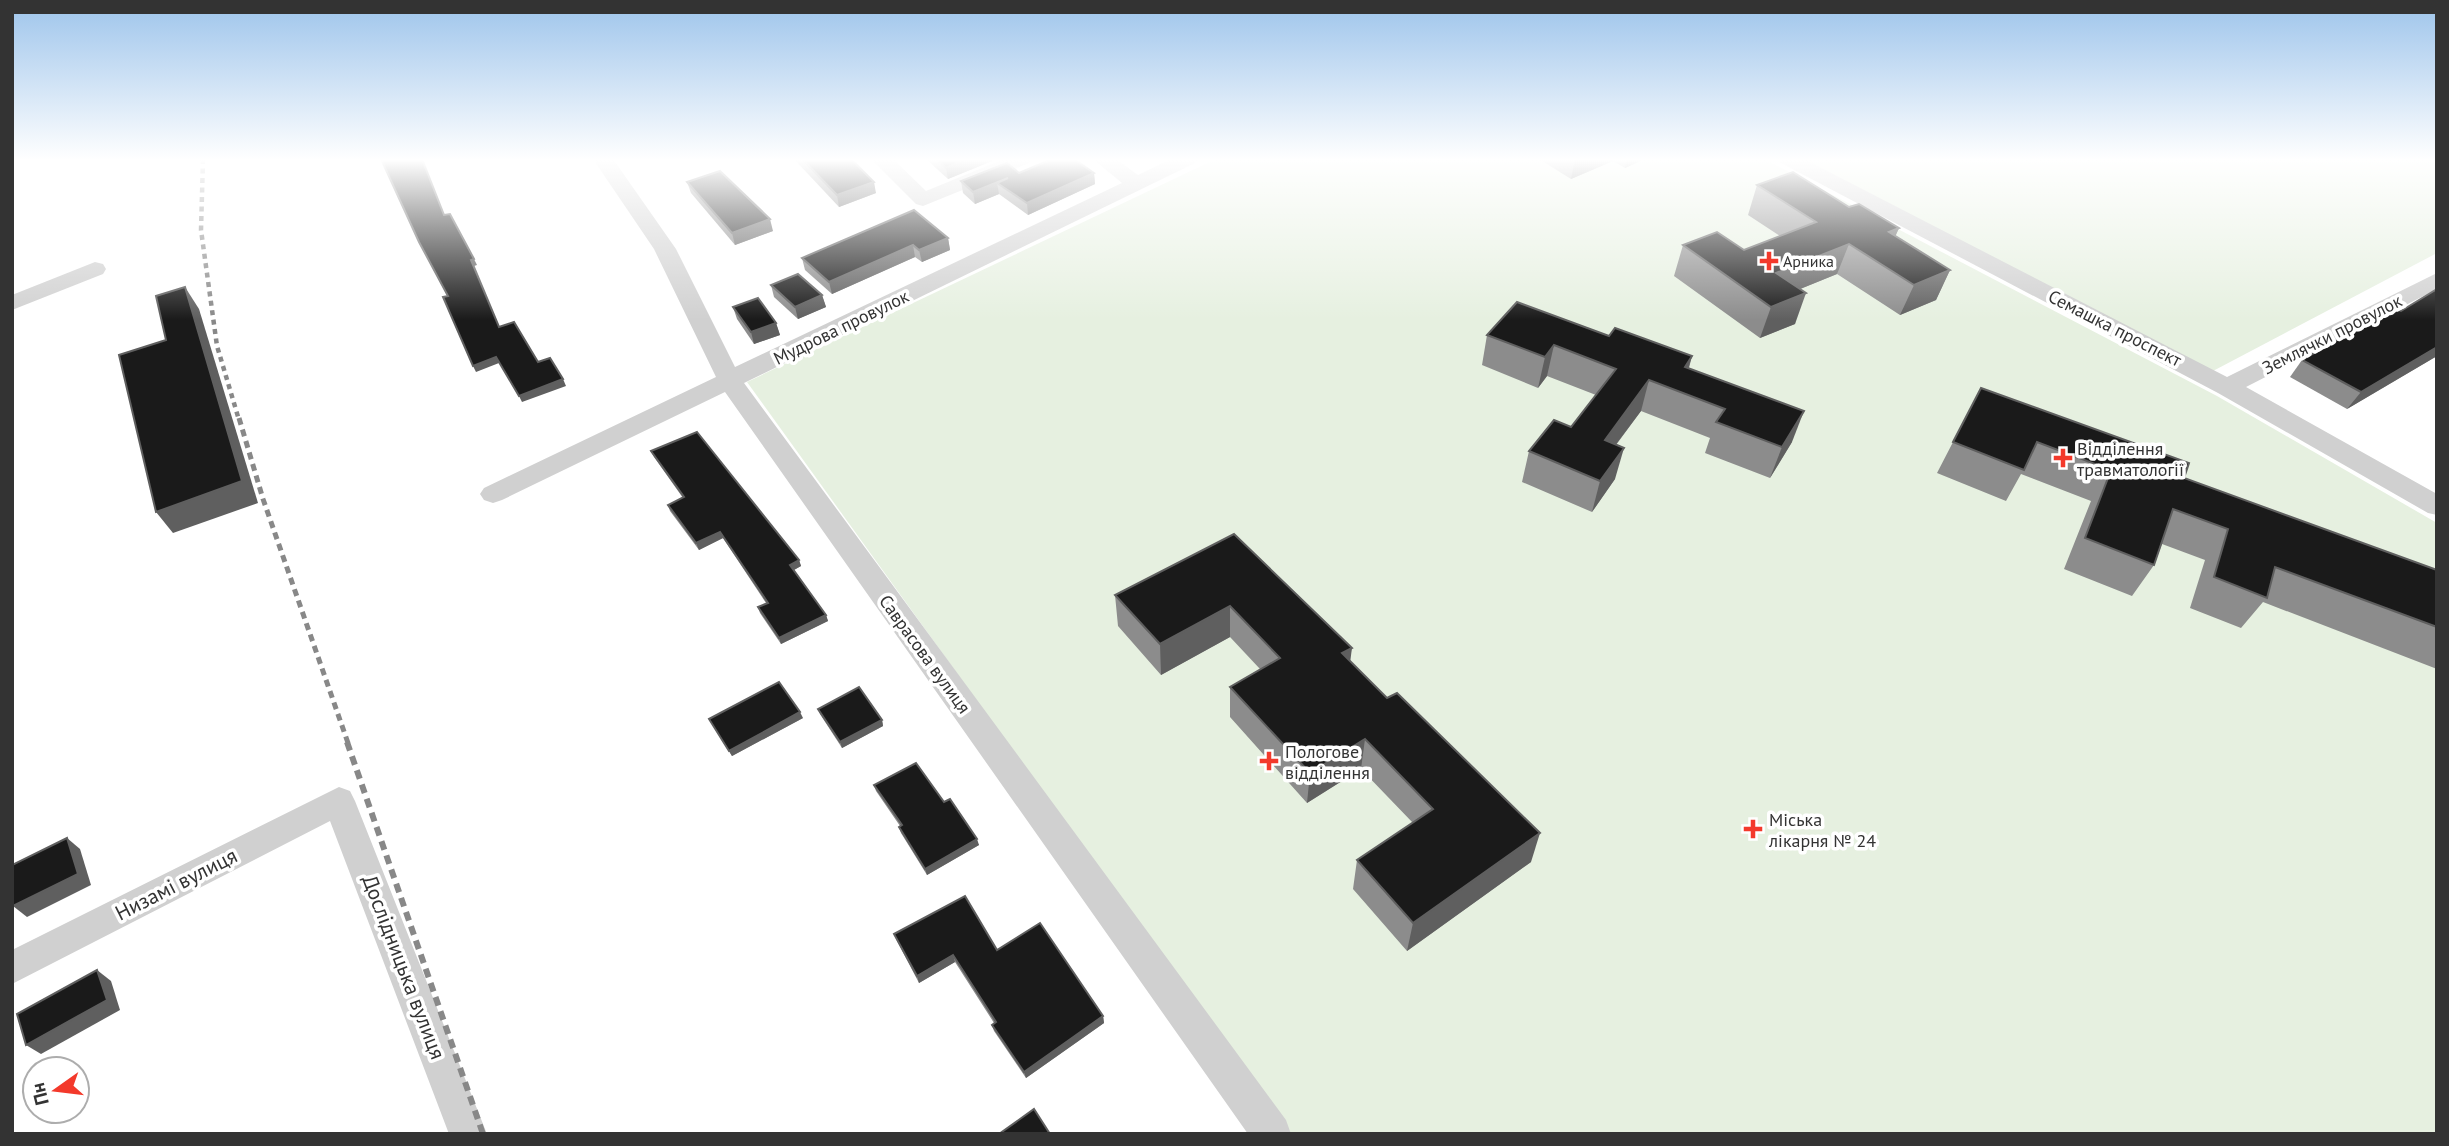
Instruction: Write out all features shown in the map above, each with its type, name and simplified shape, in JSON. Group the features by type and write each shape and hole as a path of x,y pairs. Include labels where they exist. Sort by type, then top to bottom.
{"street":[{"name":"Саврасова вулиця","path":"639,212 664,249 730,381 1272,1134"},
{"name":"Мудрова провулок","path":"493,494 1077,212"},
{"name":"Семашка проспект","path":"1891,212 2227,387 2437,506"},
{"path":"12,303 95,269"},
{"name":"Землячки провулок","path":"2227,387 2437,280"},
{"name":"Низамі вулиця","path":"12,968 339,801"},
{"name":"Дослідницька вулиця","path":"339,801 468,1134"}],"green space":[{"name":"Міська лікарня № 24","path":"1104,212 1866,212 2217,396 2437,523 2437,1134 1289,1134 747,382"},
{"path":"1906,212 2437,212 2437,253 2213,371"}],"building":[{"path":"405,212 450,214 474,259 471,260 499,327 514,322 538,362 550,358 563,379 519,396 496,357 473,366 443,297 448,296"},
{"path":"714,212 763,212 770,219 732,233"},
{"path":"908,212 917,212 948,238 919,250 913,245 829,282 802,258"},
{"path":"1801,212 1873,212 1899,228 1889,232 1950,270 1914,285 1849,244 1776,273 1806,293 1771,307 1683,245 1717,232 1744,250 1816,222"},
{"path":"798,274 822,295 795,307 771,285"},
{"path":"185,287 242,481 156,512 119,355 166,340 156,296"},
{"path":"2437,289 2437,347 2361,392 2302,360 2394,308 2401,311"},
{"path":"758,298 776,323 751,332 733,307"},
{"path":"1517,302 1609,336 1615,328 1692,356 1685,367 1804,411 1782,447 1716,422 1725,409 1649,380 1605,440 1624,448 1600,481 1529,451 1554,420 1571,427 1616,369 1554,345 1545,357 1487,335"},
{"path":"1981,388 2189,463 2184,478 2437,570 2437,627 2275,567 2267,598 2214,577 2228,529 2173,509 2154,565 2085,538 2111,470 2037,442 2024,470 1953,442"},
{"path":"697,432 799,560 790,565 826,615 779,638 758,607 768,603 720,532 696,543 668,505 684,497 651,451"},
{"path":"1234,534 1352,648 1342,653 1387,698 1397,693 1540,833 1413,923 1357,860 1433,809 1365,739 1310,773 1230,687 1280,658 1230,606 1160,644 1115,595"},
{"path":"779,682 800,712 729,751 709,719"},
{"path":"859,687 882,720 840,742 818,709"},
{"path":"916,763 944,802 950,799 977,839 925,869 899,827 902,825 874,785"},
{"path":"67,838 78,874 13,906 12,865"},
{"path":"965,896 997,950 1040,923 1103,1016 1024,1072 992,1025 996,1022 953,955 917,976 894,934"},
{"path":"97,970 107,1000 26,1045 17,1014"},
{"path":"1034,1109 1050,1134 999,1134"}],"railway":[{"path":"201,212 201,230 217,346 239,420"},
{"path":"239,418 263,499 348,743"},
{"path":"347,742 483,1134"}],"place":[{"name":"Арника","path":"1769,261"},
{"name":"Відділення травматології","path":"2063,458"},
{"name":"Пологове відділення","path":"1269,761"},
{"name":"Міська лікарня № 24","path":"1753,829"}]}
